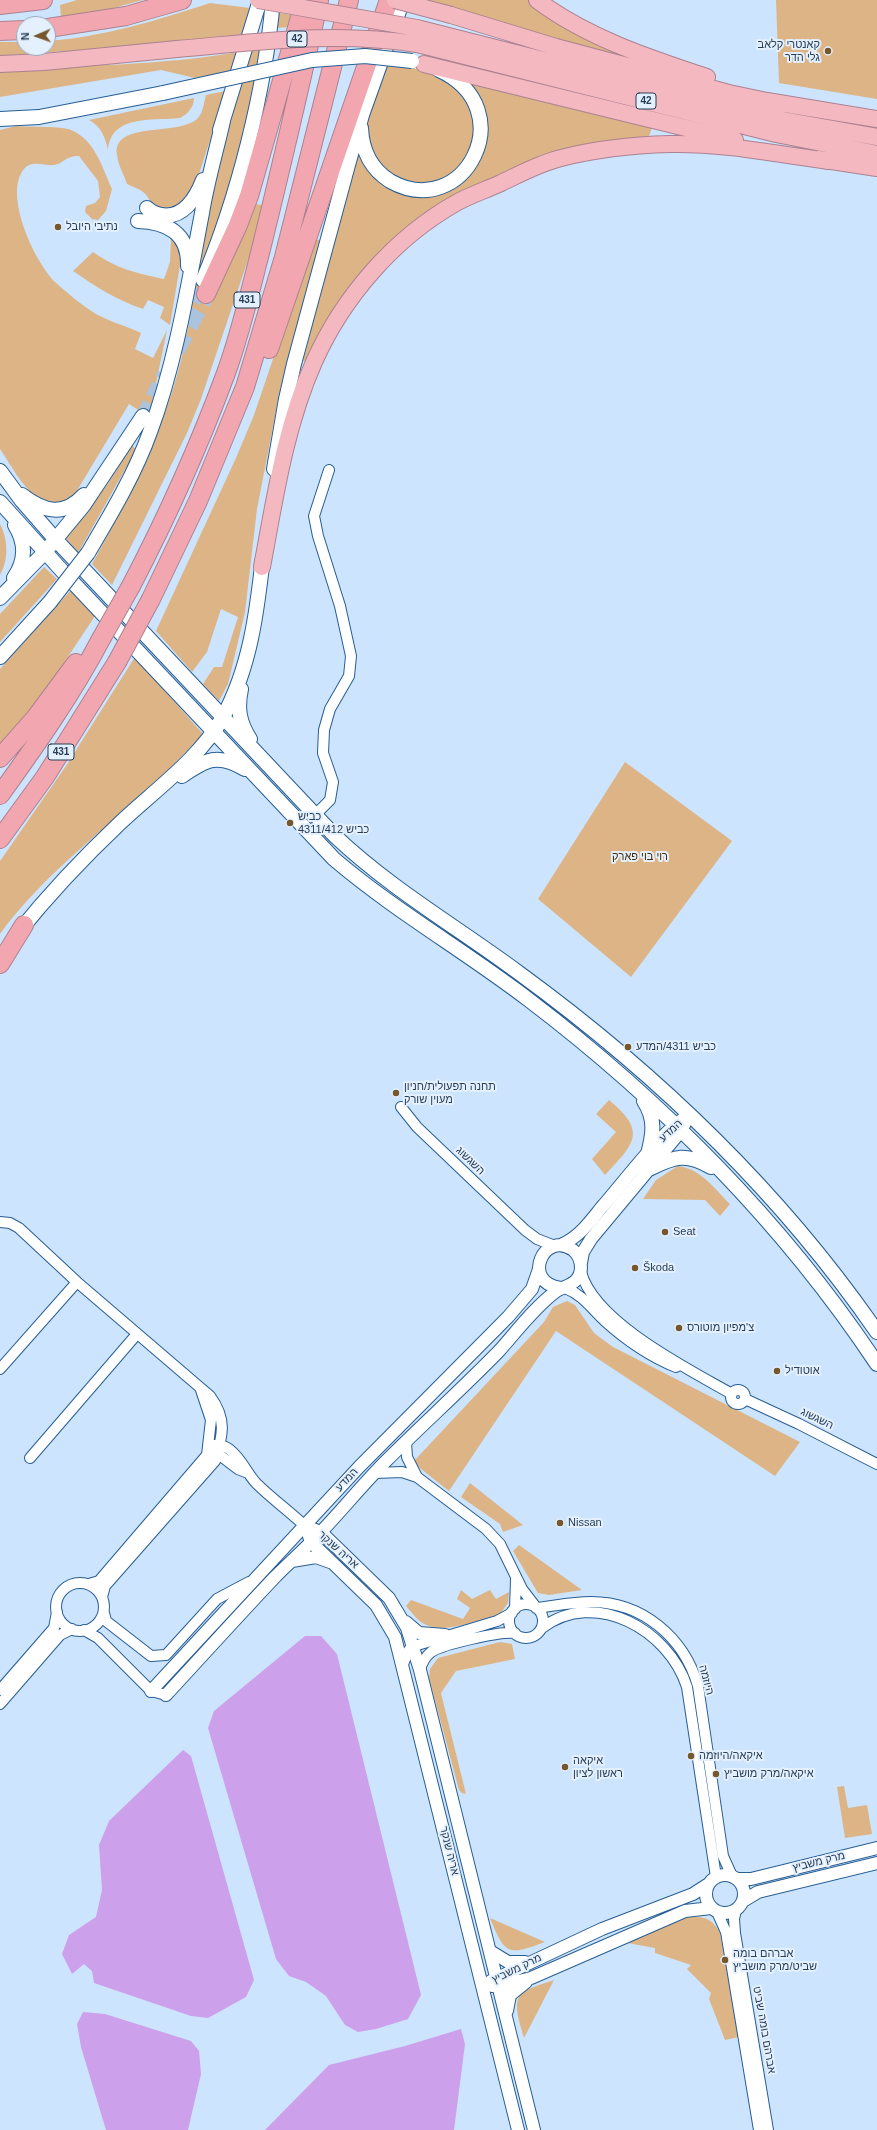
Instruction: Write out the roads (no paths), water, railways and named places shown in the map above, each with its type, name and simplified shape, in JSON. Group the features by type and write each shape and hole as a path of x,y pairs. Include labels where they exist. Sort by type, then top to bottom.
{"highway":[{"path":"0,6 43,0"},
{"path":"56,27 126,16 182,0"},
{"name":"42","path":"259,0 417,28 743,111 786,121 877,137"},
{"path":"204,289 238,225 249,196 306,0"},
{"name":"431","path":"0,795 32,751 71,692 98,637 128,590 182,482 210,413 234,349 286,147 319,0"},
{"name":"431","path":"0,839 45,777 116,662 151,599 180,542 242,394 284,257 349,0"},
{"path":"180,542 267,353 389,0"},
{"path":"395,0 564,49 729,93 877,119"},
{"path":"537,0 572,23 616,43 685,70 801,106"},
{"path":"0,31 16,30"},
{"name":"42","path":"0,64 44,62 317,37 365,38 417,44 776,134 877,154"},
{"path":"418,62 769,149 828,161"},
{"path":"262,567 278,478 290,429 313,364 322,346 351,300 399,244 457,203 543,163 611,149 670,144 698,144 877,168"},
{"path":"0,758 36,717 98,637"},
{"path":"0,843 25,805"},
{"path":"0,964 24,925"}],"main road":[{"path":"147,208 152,213 165,216 178,214 189,206 201,186 223,122 259,0"},
{"path":"204,289 240,170 262,74 273,0"},
{"path":"268,764 243,728 239,716 239,702 245,663 254,623 273,478 286,399 362,115 403,0"},
{"path":"0,119 39,117 163,93 312,60 365,56 418,62 452,77 468,91 478,109 481,133 478,146 462,174 444,186 426,189 404,187 386,178 371,164 366,155 361,134 362,115"},
{"path":"0,657 50,602 88,553 124,490 150,433 167,379 184,306 203,205 223,122"},
{"path":"138,220 161,224 172,229 185,245 188,259 188,273 184,306"},
{"path":"3,595 56,540 83,506 111,467 142,416"},
{"path":"4,477 30,501 45,508 62,510 81,498 111,467"},
{"path":"4,477 56,540 348,849 385,879 514,969 603,1037 689,1115 720,1144 777,1206 826,1264 877,1332"},
{"path":"1,503 45,552 150,661 318,844 384,899 527,998 638,1091 678,1128 726,1177 800,1260 877,1364"},
{"path":"1,503 17,528 24,545 22,563 3,595"},
{"path":"0,956 24,925 70,872 180,769 213,731 223,718 245,663"},
{"path":"142,803 198,764 212,760 233,762 254,774"},
{"path":"638,1091 646,1104 653,1122 650,1161 684,1157 704,1163 726,1177"}],"street":[{"path":"315,815 330,800 333,782 323,753 324,730 330,709 349,676 351,656 340,606 318,536 314,516 329,470"},
{"name":"השגשוג","path":"401,1107 417,1127 525,1230 537,1239 558,1246"},
{"name":"המדע","path":"581,1268 583,1252 591,1239 650,1161 689,1115"},
{"name":"המדע","path":"558,1246 579,1235 650,1161"},
{"path":"0,1222 10,1223 19,1228 77,1282 199,1387 216,1404 222,1420 220,1445 215,1461 104,1586 102,1597 106,1621 151,1656 166,1655 217,1599 253,1580"},
{"name":"השגשוג","path":"525,1230 536,1245 539,1264"},
{"path":"558,1246 566,1246 576,1253 587,1290 608,1314 631,1331 705,1379 669,1364 637,1346 603,1319 583,1297 563,1288 554,1287 544,1281 539,1264 545,1252 558,1246"},
{"name":"המדע","path":"151,1691 359,1467 508,1317 532,1289 539,1264"},
{"path":"563,1288 575,1282 581,1268"},
{"path":"0,1368 77,1282"},
{"name":"המדע","path":"166,1695 375,1473 478,1372 538,1307 563,1288"},
{"path":"30,1458 137,1334"},
{"name":"השגשוג","path":"705,1379 732,1394 732,1400 736,1404 740,1404 745,1399 799,1424 877,1464"},
{"path":"0,1690 54,1628 57,1605 63,1591 76,1583 89,1584 99,1581 207,1455 211,1420 199,1387"},
{"path":"406,1442 407,1457 417,1477"},
{"path":"209,1446 220,1445 228,1448 244,1464 248,1473"},
{"path":"209,1446 217,1455 238,1469 248,1473 305,1526"},
{"path":"375,1473 402,1472 417,1477 494,1537 516,1575 522,1589 542,1614 542,1628 537,1634 528,1638 522,1638 515,1633 510,1622 513,1611 516,1575"},
{"path":"333,1518 332,1533 341,1551"},
{"name":"אריה שנקר","path":"305,1526 321,1532 386,1594 404,1620 414,1646 534,2130"},
{"name":"אריה שנקר","path":"305,1526 311,1542 366,1595 383,1615 395,1637 403,1664 518,2130"},
{"path":"291,1562 316,1557 334,1565"},
{"path":"89,1584 98,1590 102,1597"},
{"name":"היוזמה","path":"535,1607 582,1602 614,1605 633,1611 654,1622 670,1635 680,1648 692,1668 698,1686 723,1856 734,1878"},
{"path":"403,1664 409,1650 414,1646 445,1635 497,1621 524,1604 535,1607"},
{"path":"57,1612 60,1619 72,1629"},
{"path":"0,1704 60,1636 72,1629 84,1630 95,1626 104,1613"},
{"name":"היוזמה","path":"542,1628 553,1621 576,1614 599,1613 615,1616 645,1630 662,1644 673,1658 683,1675 687,1687 712,1881"},
{"path":"404,1620 419,1632 445,1635"},
{"path":"84,1630 98,1638 151,1691 166,1695"},
{"path":"420,1670 426,1657 439,1648 501,1633 515,1633"},
{"name":"מרק משביץ","path":"498,1982 534,1960 602,1929 693,1894 712,1881 725,1875 734,1878 750,1879 877,1848"},
{"name":"מרק משביץ","path":"483,1985 531,1978 673,1915 698,1908 729,1913 758,1892 877,1863"},
{"path":"734,1878 744,1892 740,1905"},
{"path":"712,1881 706,1899 714,1910"},
{"name":"אברהם בומה שביט","path":"740,1905 734,1919 735,1933 768,2130"},
{"name":"אברהם בומה שביט","path":"714,1910 726,1932 759,2130"},
{"path":"490,1951 508,1962 521,1963 534,1960"},
{"path":"507,2019 506,2007 510,1995 531,1978"}],"tunnel":[{"path":"185,321 202,283"},
{"path":"176,350 206,294"},
{"path":"143,416 164,374"}],"place":[{"name":"קאנטרי קלאב גלי הדר","path":"828,51"},
{"name":"נתיבי היובל","path":"58,227"},
{"name":"כביש 4311/כביש 412","path":"290,823"},
{"name":"כביש 4311/המדע","path":"628,1047"},
{"name":"תחנה תפעולית/חניון מעוין שורק","path":"396,1093"},
{"name":"Seat","path":"665,1232"},
{"name":"Škoda","path":"635,1268"},
{"name":"צ'מפיון מוטורס","path":"679,1328"},
{"name":"אוטודיל","path":"777,1371"},
{"name":"Nissan","path":"560,1523"},
{"name":"איקאה/היוזמה","path":"691,1756"},
{"name":"איקאה ראשון לציון","path":"565,1767"},
{"name":"איקאה/מרק מושביץ","path":"716,1774"},
{"name":"אברהם בומה שביט/מרק מושביץ","path":"725,1960"}],"park label":[{"name":"רוי בוי פארק","path":"640,857"}]}
